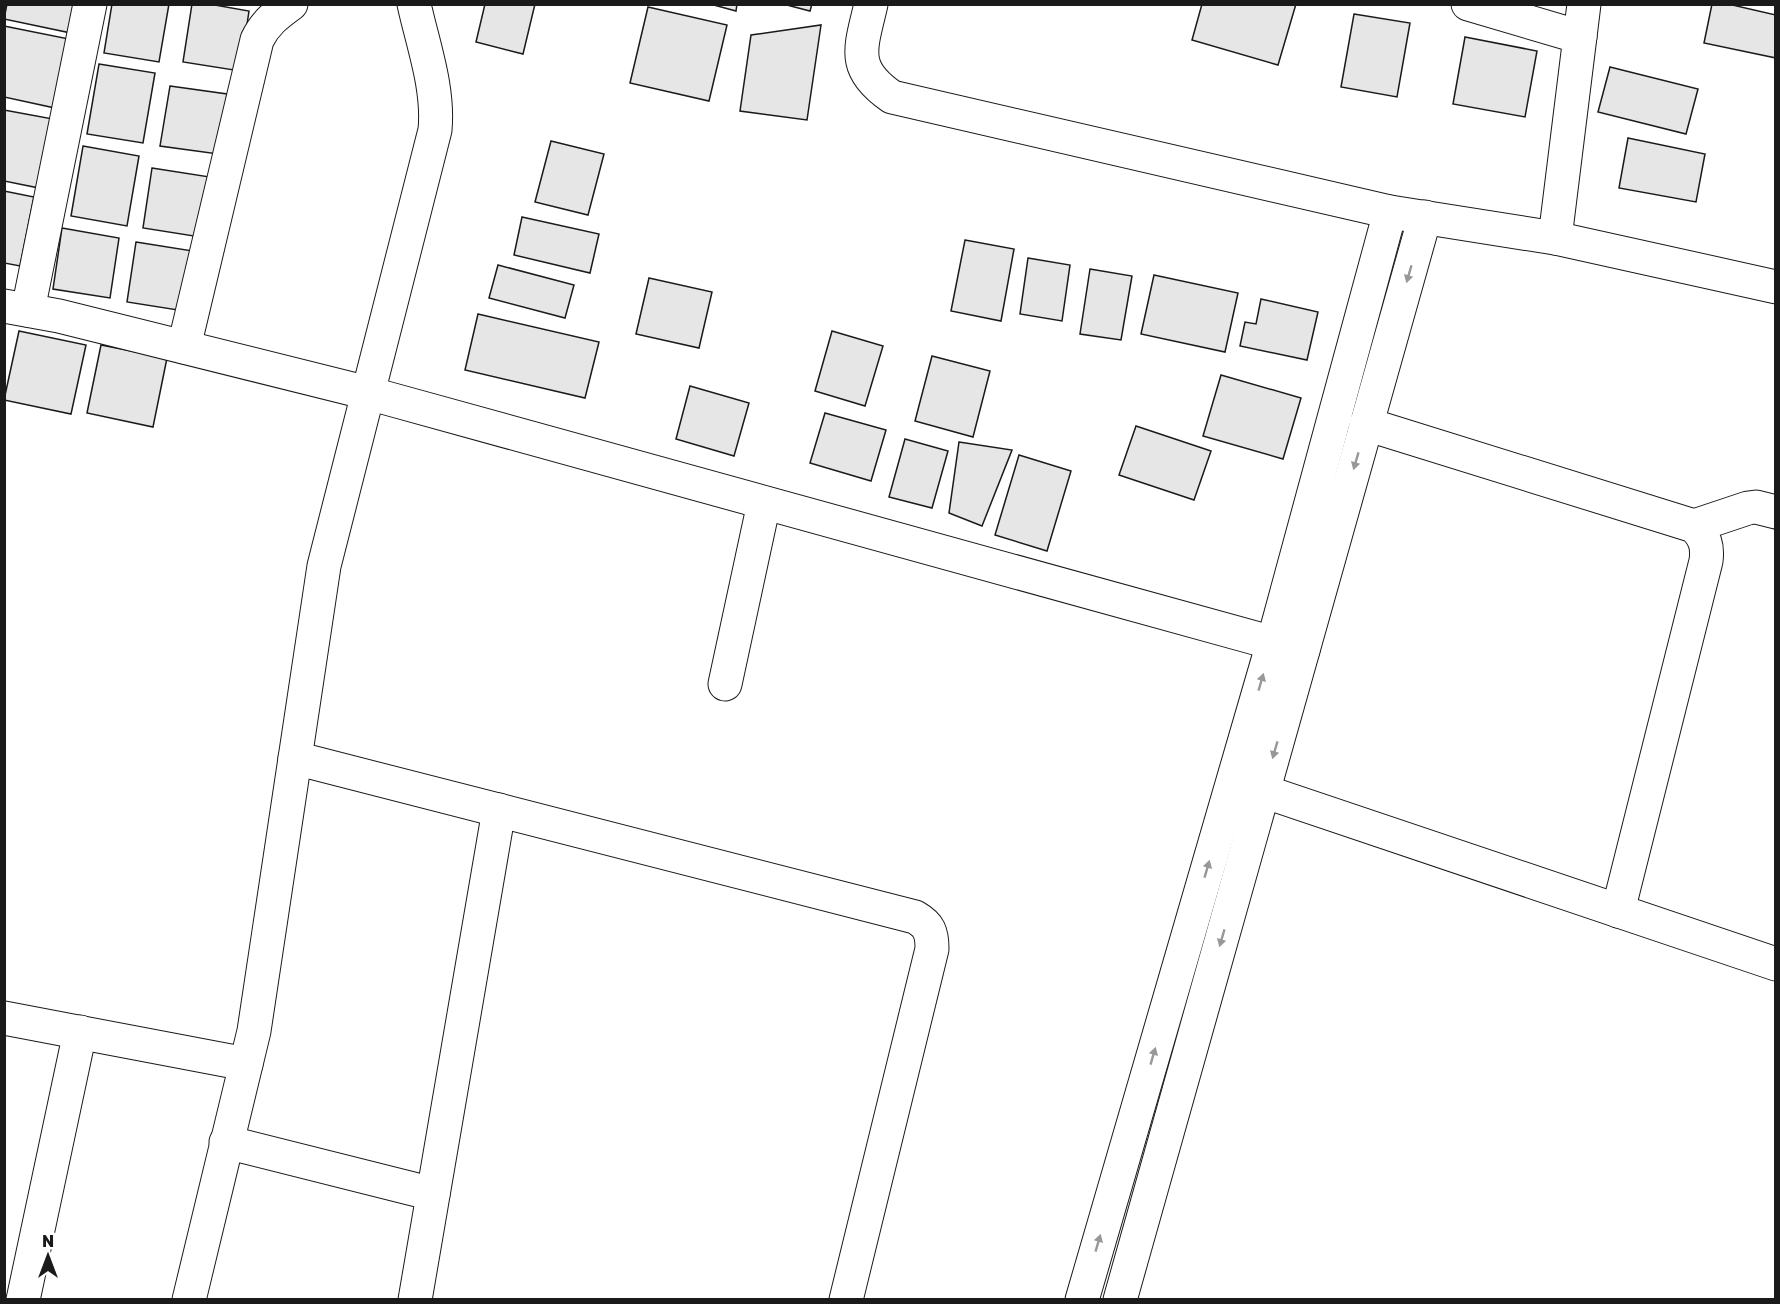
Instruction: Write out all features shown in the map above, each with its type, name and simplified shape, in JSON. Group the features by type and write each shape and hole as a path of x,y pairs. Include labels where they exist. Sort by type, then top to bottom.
{"street":[{"path":"90,4 16,308 59,316 368,393 1288,646"},
{"path":"189,1299 254,1031 321,582 435,130 437,111 414,4"},
{"path":"871,4 862,43 862,63 874,84 892,97 1390,212 1555,238 1776,287"},
{"path":"1468,4 1580,37"},
{"path":"1555,238 1584,4"},
{"path":"184,347 257,40 262,28 282,6"},
{"path":"1120,1299 1263,791 1288,646 1390,212"},
{"path":"1082,1299 1288,646 1366,424 1425,218"},
{"path":"1366,424 1694,526 1702,535 1707,548 1706,561 1618,911"},
{"path":"725,684 765,503"},
{"path":"1694,526 1748,508 1756,507 1776,512"},
{"path":"295,758 915,917 927,924 932,935 932,949 846,1299"},
{"path":"1263,791 1776,964"},
{"path":"415,1299 499,810"},
{"path":"4,1018 246,1064"},
{"path":"23,1299 80,1032"},
{"path":"226,1142 433,1194"}],"building":[{"path":"7,4 77,4 71,33 4,19"},
{"path":"112,4 169,4 159,62 104,53"},
{"path":"192,4 209,4 249,11 240,71 183,62"},
{"path":"485,4 535,4 523,54 476,42"},
{"path":"710,4 737,4 736,11"},
{"path":"783,4 812,4 810,11"},
{"path":"1202,4 1296,4 1278,65 1192,40"},
{"path":"1712,4 1728,4 1776,15 1776,58 1704,43"},
{"path":"648,7 727,25 709,101 630,83"},
{"path":"1354,14 1410,23 1397,97 1341,87"},
{"path":"821,25 807,120 740,111 751,35"},
{"path":"4,26 69,39 55,108 4,97"},
{"path":"1465,37 1537,51 1525,117 1453,104"},
{"path":"99,64 155,73 143,143 87,134"},
{"path":"1610,67 1698,89 1686,134 1598,112"},
{"path":"170,86 227,94 218,154 160,146"},
{"path":"4,110 53,119 39,188 4,181"},
{"path":"1628,138 1705,154 1696,202 1619,188"},
{"path":"551,141 604,154 588,215 535,202"},
{"path":"83,146 139,156 127,226 71,216"},
{"path":"152,168 210,177 200,237 143,228"},
{"path":"4,191 34,197 20,266 4,263"},
{"path":"522,217 599,234 590,273 514,255"},
{"path":"62,228 119,238 110,298 53,289"},
{"path":"965,240 1014,249 1001,321 951,311"},
{"path":"136,242 193,251 184,311 127,302"},
{"path":"1028,258 1070,265 1062,321 1020,314"},
{"path":"498,265 574,285 565,318 489,298"},
{"path":"1090,269 1132,276 1121,340 1080,334"},
{"path":"1154,275 1238,293 1225,352 1141,334"},
{"path":"649,278 712,292 699,348 636,334"},
{"path":"1261,299 1318,312 1307,360 1240,346 1245,322 1256,324"},
{"path":"478,314 599,342 585,398 465,370"},
{"path":"19,331 86,345 71,414 4,400"},
{"path":"832,331 883,346 865,406 815,391"},
{"path":"101,345 167,358 153,427 87,413"},
{"path":"932,356 990,371 973,437 915,421"},
{"path":"1221,375 1301,398 1283,459 1203,436"},
{"path":"690,386 749,403 734,456 676,439"},
{"path":"825,413 886,430 871,481 810,463"},
{"path":"1136,426 1211,451 1194,500 1119,475"},
{"path":"905,439 948,451 932,508 889,497"},
{"path":"959,442 1012,450 982,526 949,513"},
{"path":"1019,455 1071,471 1047,551 995,535"}]}
